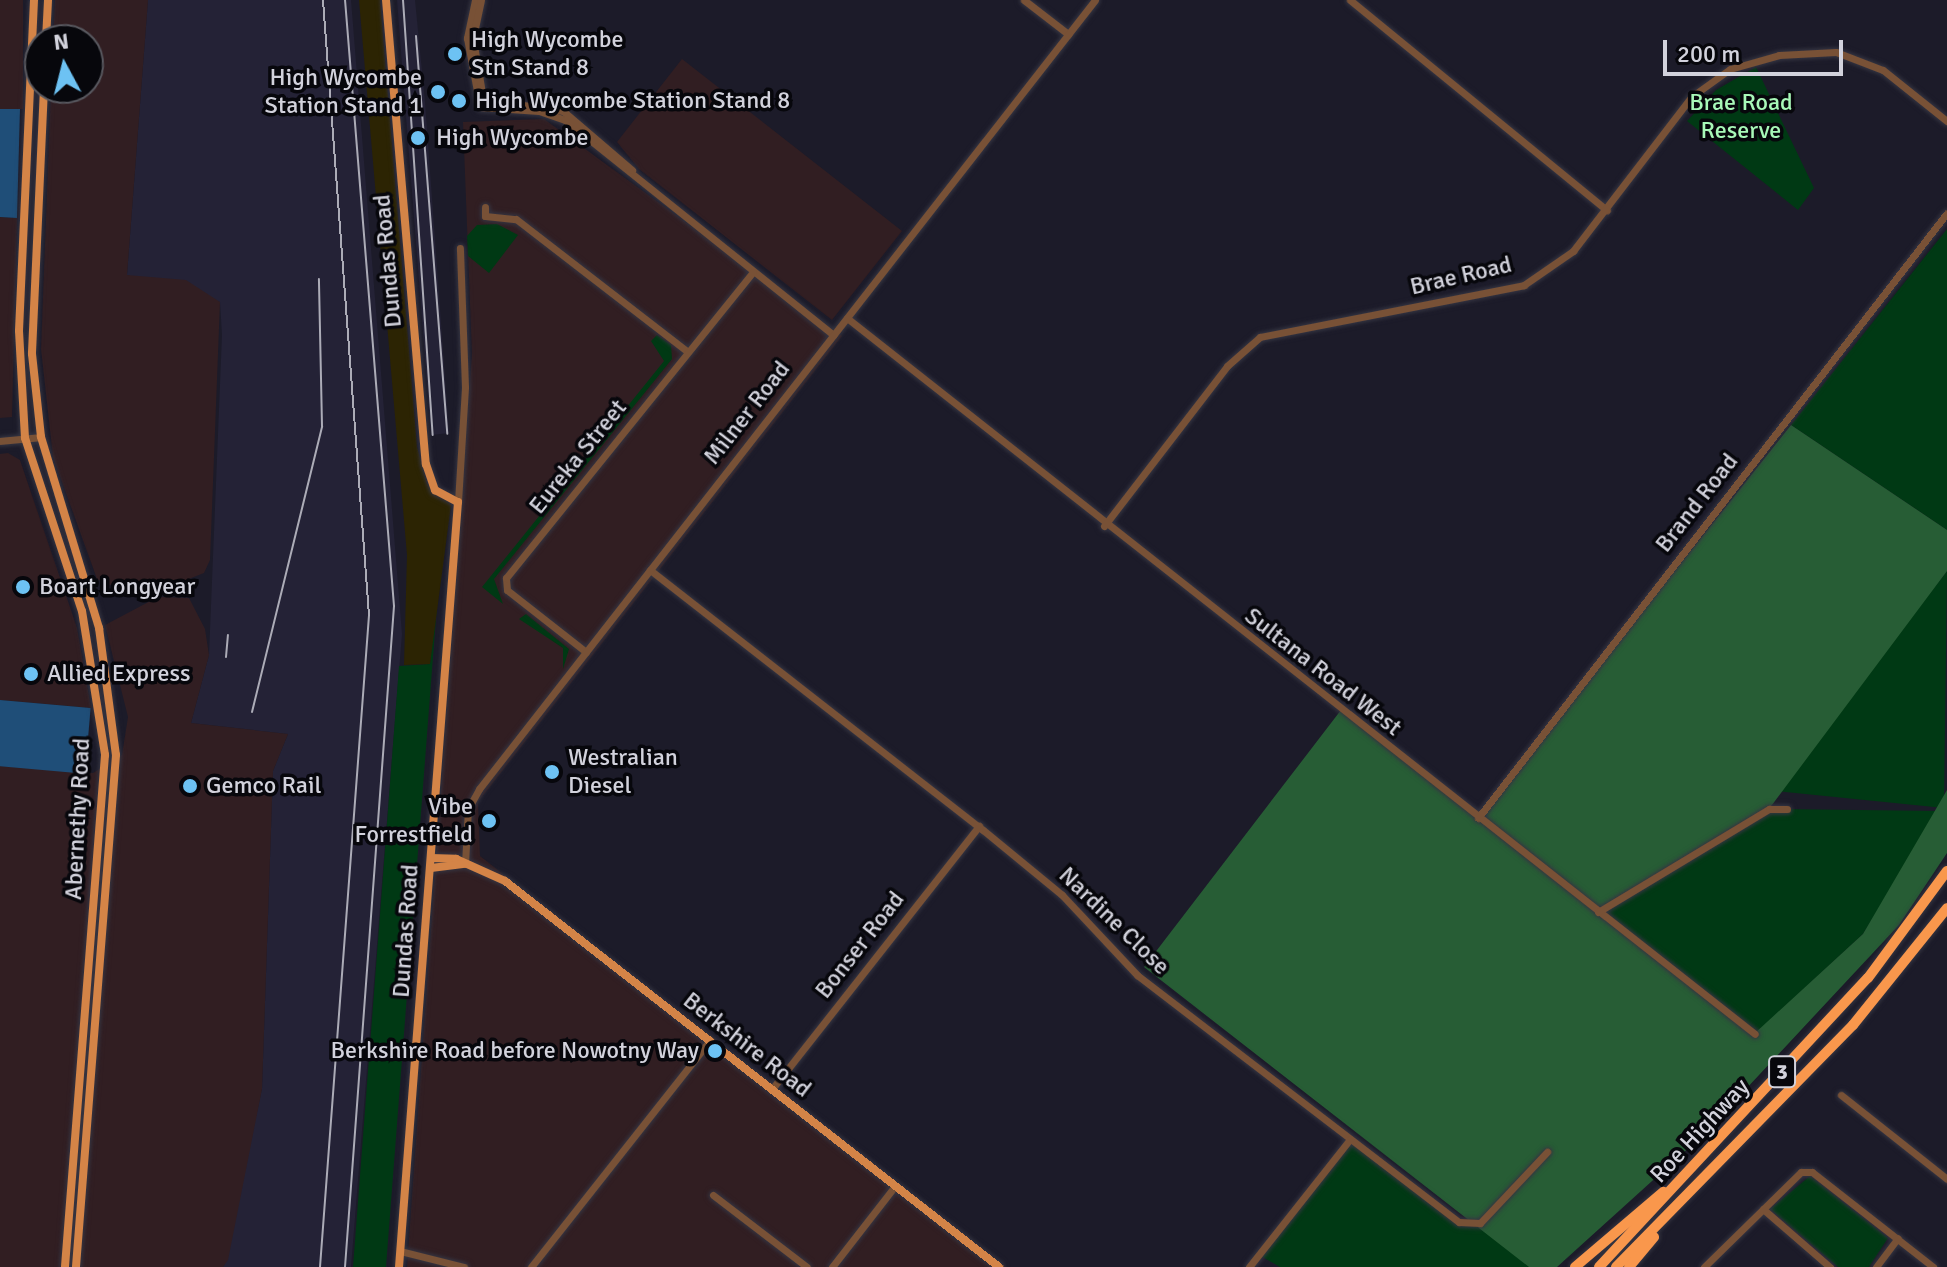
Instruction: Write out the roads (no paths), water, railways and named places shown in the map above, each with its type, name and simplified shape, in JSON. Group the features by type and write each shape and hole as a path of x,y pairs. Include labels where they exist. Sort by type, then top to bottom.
{"highway":[{"name":"Roe Highway","path":"1599,1267 1868,978 1947,871"},
{"name":"Roe Highway","path":"1616,1267 1853,1025 1947,908"},
{"path":"1575,1267 1695,1165"},
{"path":"1629,1267 1693,1189"}],"main road":[{"name":"Abernethy Road","path":"34,0 19,331 25,438 82,611 105,755 65,1267"},
{"path":"47,24 48,0"},
{"name":"Dundas Road","path":"386,0 426,464 435,490 458,502 399,1267"},
{"name":"Abernethy Road","path":"43,104 32,354 41,437 99,628 116,755 76,1267"},
{"path":"105,755 116,755"},
{"name":"Berkshire Road","path":"431,863 465,864 505,881 999,1267"},
{"path":"84,1031 94,1032"},
{"path":"66,1252 77,1254"}],"street":[{"path":"478,0 473,39 483,99 563,111 646,186 833,335"},
{"path":"1024,0 1068,34"},
{"name":"Milner Road","path":"465,864 472,799 1095,0"},
{"path":"1350,0 1607,210"},
{"name":"Brae Road","path":"1104,526 1227,366 1260,337 1524,285 1573,251 1691,97 1730,69 1771,57 1848,57 1883,70 1947,121"},
{"name":"Brand Road","path":"1478,818 1947,213"},
{"path":"485,215 516,219 688,352"},
{"name":"Dundas Road","path":"458,502 465,387 460,248"},
{"name":"Eureka Street","path":"586,652 507,590 506,578 753,272"},
{"name":"Sultana Road West","path":"845,321 1755,1034"},
{"path":"0,441 41,437"},
{"name":"Nardine Close","path":"650,570 979,826 1062,895 1137,975 1350,1139 1470,1226 1547,1152"},
{"path":"1598,912 1769,809 1787,809"},
{"name":"Bonser Road","path":"772,1089 979,826"},
{"path":"531,1267 710,1040"},
{"path":"1841,1095 1944,1177 1947,1164"},
{"path":"1249,1267 1350,1139"},
{"path":"1704,1267 1801,1172 1812,1172 1933,1267"},
{"path":"832,1267 895,1186"},
{"path":"713,1195 807,1267"},
{"path":"1763,1209 1830,1267"},
{"path":"1876,1267 1898,1238"},
{"path":"400,1251 464,1267"},
{"path":"1711,1260 1718,1267"}],"water":[{"path":"0,109 20,109 17,218 0,217"},
{"path":"0,700 91,708 85,774 0,766"}],"railway":[{"path":"320,1267 369,615 323,0"},
{"path":"345,0 394,606 345,1267"},
{"path":"403,0 433,435"},
{"path":"416,36 447,434"},
{"path":"252,712 322,426 319,279"},
{"path":"226,657 228,635"}],"place":[{"name":"High Wycombe Stn Stand 8","path":"455,54"},
{"name":"High Wycombe Station Stand 1","path":"438,92"},
{"name":"High Wycombe Station Stand 8","path":"459,101"},
{"name":"High Wycombe","path":"418,138"},
{"name":"Boart Longyear","path":"23,587"},
{"name":"Allied Express","path":"31,674"},
{"name":"Westralian Diesel","path":"552,772"},
{"name":"Gemco Rail","path":"190,786"},
{"name":"Vibe Forrestfield","path":"489,821"},
{"name":"Berkshire Road before Nowotny Way","path":"715,1051"}],"park label":[{"name":"Brae Road Reserve","path":"1741,117"}]}
